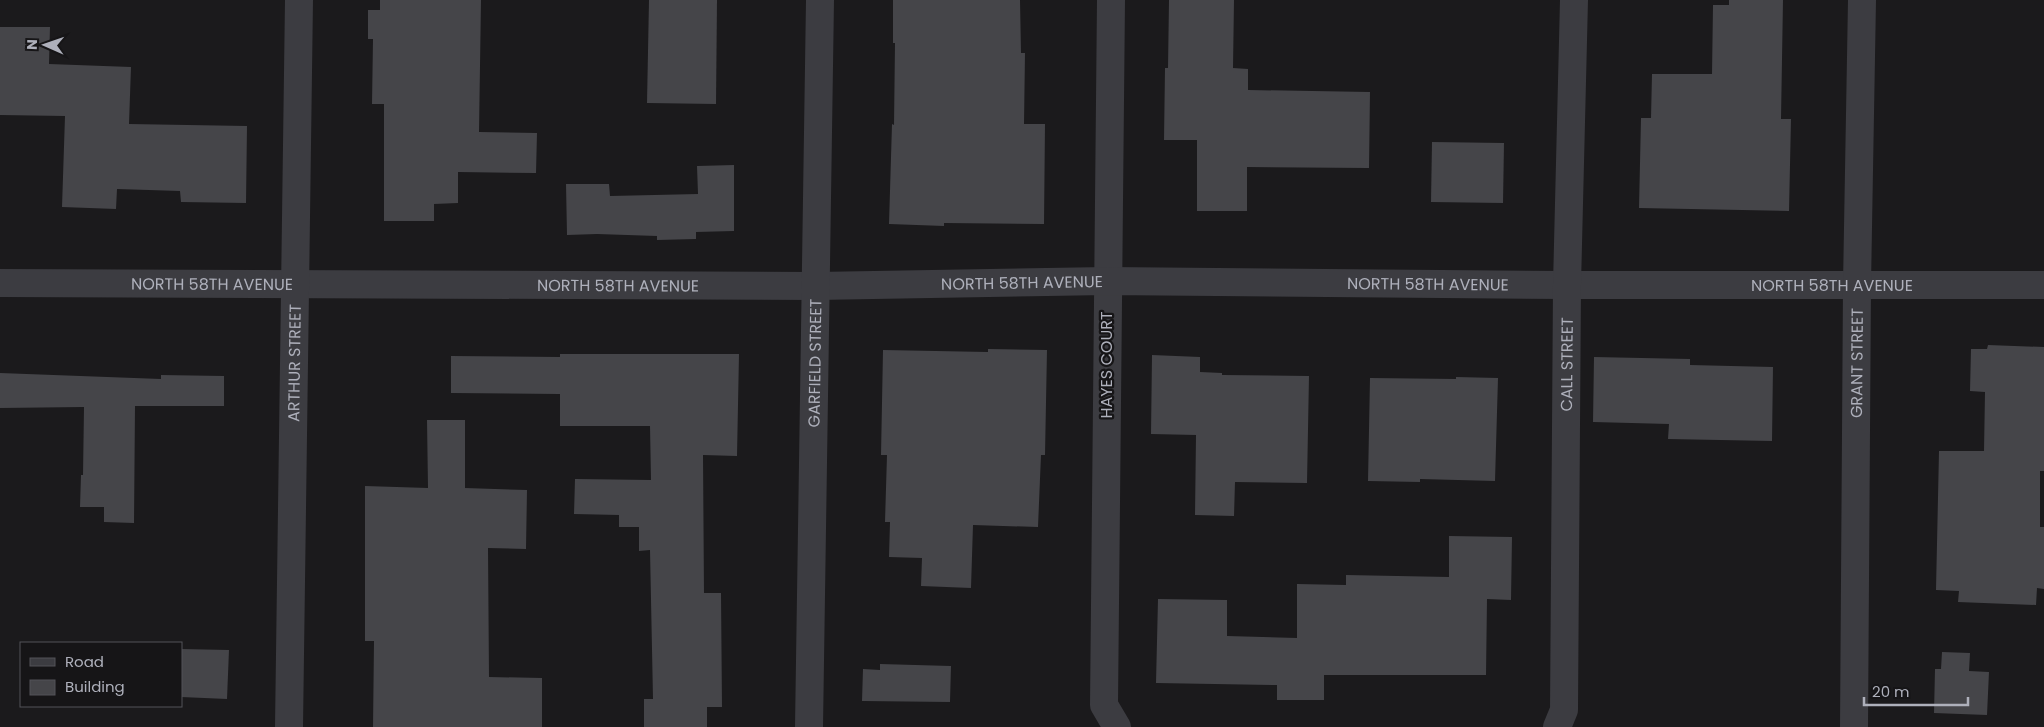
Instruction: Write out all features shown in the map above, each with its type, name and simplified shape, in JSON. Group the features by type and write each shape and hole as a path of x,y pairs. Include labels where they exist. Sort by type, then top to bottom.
{"street":[{"name":"ARTHUR STREET","path":"289,727 298,0"},
{"name":"GARFIELD STREET","path":"809,727 820,0"},
{"name":"HAYES COURT","path":"1111,0 1104,705 1117,727"},
{"name":"CALL STREET","path":"1557,727 1564,710 1567,285 1574,0"},
{"name":"GRANT STREET","path":"1854,727 1857,284 1862,0"},
{"name":"NORTH 58TH AVENUE","path":"0,283 816,286 1107,281 1567,285 2044,285"}],"building":[{"path":"380,0 481,0 479,132 537,133 536,173 458,172 458,203 434,204 434,221 384,221 384,104 372,104 373,39 368,39 368,10 380,10"},
{"path":"649,0 717,0 716,104 647,103"},
{"path":"893,0 1020,0 1021,53 1025,53 1024,124 1045,124 1044,224 944,223 944,226 889,224 892,124 894,125 895,43 893,43"},
{"path":"1169,0 1234,0 1233,68 1248,69 1248,90 1370,92 1369,168 1247,167 1247,211 1197,211 1197,140 1164,140 1165,68 1168,68"},
{"path":"1729,0 1783,0 1781,119 1791,119 1789,211 1639,208 1641,118 1651,118 1652,74 1712,74 1713,5 1729,5"},
{"path":"0,27 50,27 49,64 131,67 129,124 247,126 246,203 181,202 180,191 117,189 116,209 62,207 65,116 0,115"},
{"path":"1432,142 1504,143 1503,203 1431,202"},
{"path":"734,165 734,231 696,232 696,239 657,240 657,236 567,235 566,184 609,184 610,196 698,194 697,166"},
{"path":"1988,345 2044,347 2044,471 2040,471 2040,527 2044,527 2044,589 2037,588 2036,605 1958,602 1959,591 1936,590 1939,451 1984,451 1985,392 1970,391 1971,349 1987,349"},
{"path":"988,349 1047,350 1045,455 1041,455 1038,527 973,525 971,588 921,586 922,558 889,557 890,522 885,522 887,455 881,455 883,350 988,352"},
{"path":"560,354 739,354 737,456 703,455 704,593 721,593 722,707 707,707 707,727 644,727 644,699 653,699 650,550 639,551 639,527 619,527 619,515 574,514 575,479 651,480 650,426 560,426 560,394 451,393 451,356 560,357"},
{"path":"1152,355 1200,357 1200,372 1222,373 1222,375 1309,376 1307,483 1235,482 1234,516 1195,515 1196,435 1151,434"},
{"path":"1594,357 1690,359 1690,365 1773,367 1772,441 1668,439 1669,424 1593,422"},
{"path":"0,373 161,379 161,375 224,376 224,406 135,406 134,523 104,522 104,507 80,507 81,475 83,475 84,407 0,408"},
{"path":"1456,377 1498,378 1495,481 1420,479 1420,482 1368,481 1370,378 1456,379"},
{"path":"427,420 465,420 465,488 527,490 526,549 488,548 489,677 542,678 542,727 373,727 374,641 365,641 365,486 428,488"},
{"path":"1449,536 1512,537 1511,600 1487,599 1486,675 1324,675 1324,700 1277,700 1277,685 1156,683 1158,599 1227,600 1227,636 1297,638 1297,584 1346,585 1346,575 1449,577"},
{"path":"182,649 229,650 227,699 182,697"},
{"path":"1942,652 1970,653 1969,671 1989,672 1987,715 1934,713 1935,669 1941,669"},
{"path":"880,664 951,666 950,702 862,701 863,669 880,670"}]}
